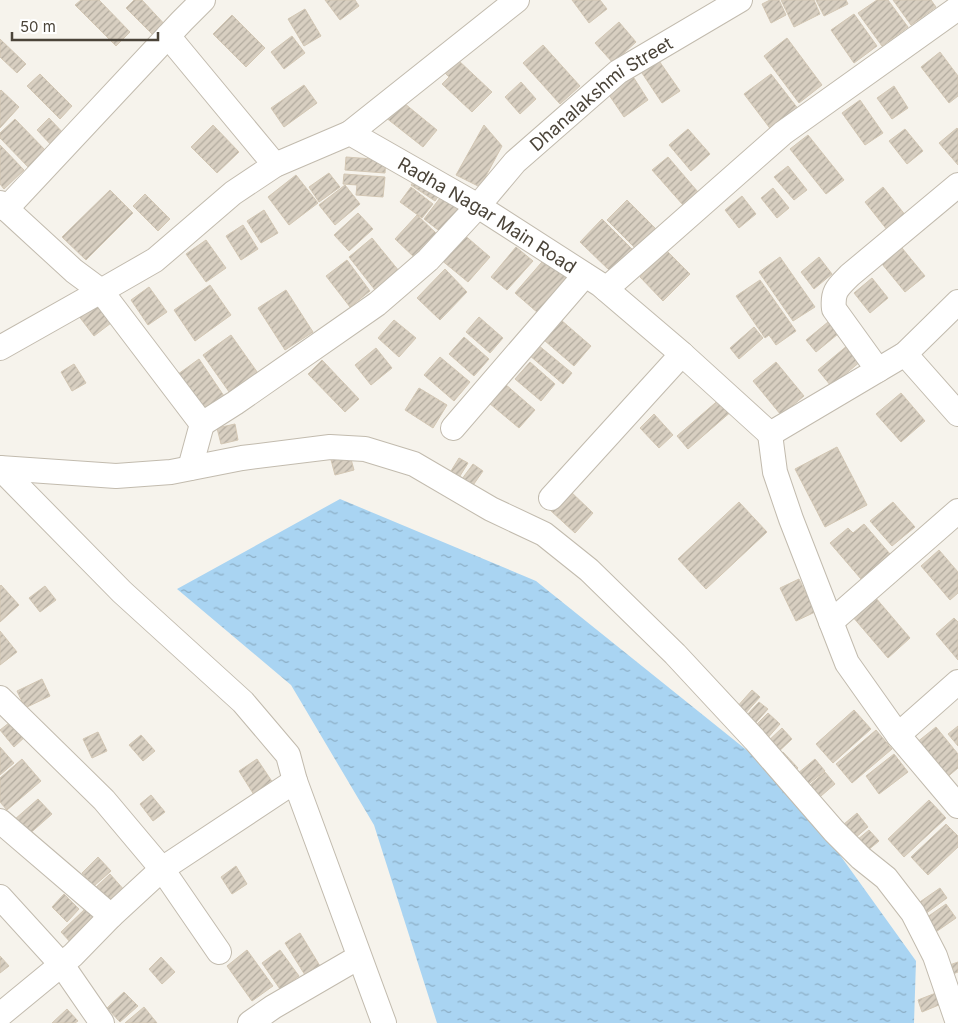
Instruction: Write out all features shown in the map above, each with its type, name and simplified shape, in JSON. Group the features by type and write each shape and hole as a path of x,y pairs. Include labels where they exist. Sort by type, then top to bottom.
{"street":[{"path":"190,468 202,424 102,291 74,271 3,206 203,0"},
{"path":"0,348 154,260 234,193 275,165 350,133 517,0"},
{"name":"Dhanalakshmi Street","path":"202,424 236,404 378,304 428,260 478,206 514,162 618,72 740,0"},
{"path":"606,289 783,133 958,8"},
{"path":"168,36 275,165"},
{"name":"Radha Nagar Main Road","path":"350,133 478,206 606,289 682,354 770,434"},
{"path":"878,370 834,309 833,300 837,288 958,185"},
{"path":"453,428 585,275"},
{"path":"958,302 905,354 770,434 775,472 791,519 847,663 898,735 958,806"},
{"path":"551,498 682,354"},
{"path":"905,354 958,414"},
{"path":"0,468 116,476 171,472 242,458 330,447 365,449 414,464 491,509 544,534 588,570 675,654 755,740 834,831 861,858 886,878 913,913 935,956 958,1023"},
{"path":"0,468 122,592 243,702 288,755 295,781 384,1023"},
{"path":"831,622 958,511"},
{"path":"898,735 958,682"},
{"path":"0,698 104,800 162,869 219,952"},
{"path":"0,1015 62,965 162,869 295,781"},
{"path":"0,821 111,916"},
{"path":"0,897 62,965 102,1023"},
{"path":"250,1023 359,957"}],"water":[{"path":"340,499 536,581 789,784 916,961 914,1023 437,1023 374,825 291,685 177,589"}],"building":[{"path":"81,0 99,0 130,32 116,46 75,5"},
{"path":"134,0 142,0 168,28 157,39 126,8"},
{"path":"325,0 355,0 359,6 340,20"},
{"path":"572,0 600,0 607,9 589,23"},
{"path":"770,0 779,0 786,15 771,23 762,4"},
{"path":"781,0 814,0 820,14 794,27"},
{"path":"816,0 846,0 848,4 824,16"},
{"path":"877,0 888,0 908,27 882,46 858,13"},
{"path":"893,0 931,0 936,7 911,25"},
{"path":"305,9 321,36 304,46 288,19"},
{"path":"854,14 877,46 854,63 831,30"},
{"path":"232,15 265,48 246,67 213,34"},
{"path":"619,22 636,42 613,63 595,43"},
{"path":"292,36 305,53 284,69 271,52"},
{"path":"787,38 822,85 799,103 764,56"},
{"path":"0,39 26,64 17,73 0,57"},
{"path":"543,45 580,86 560,104 523,63"},
{"path":"940,52 958,76 958,96 949,103 921,67"},
{"path":"657,58 680,91 662,103 640,70"},
{"path":"458,60 492,92 472,112 442,84 449,77 445,73"},
{"path":"40,74 72,106 60,119 27,86"},
{"path":"771,74 799,110 772,131 744,94"},
{"path":"632,75 648,100 624,117 607,92"},
{"path":"521,82 536,99 520,114 505,97"},
{"path":"304,85 317,103 284,127 271,108"},
{"path":"894,86 908,108 892,119 877,98"},
{"path":"0,91 19,107 0,128"},
{"path":"399,99 437,130 423,147 385,117"},
{"path":"860,100 883,133 865,145 842,113"},
{"path":"49,118 66,136 54,148 37,130"},
{"path":"15,119 48,153 31,170 0,138 0,133"},
{"path":"213,125 239,152 217,173 191,147"},
{"path":"484,125 502,146 480,187 456,175"},
{"path":"688,129 710,154 691,171 669,145"},
{"path":"905,129 923,151 907,164 889,141"},
{"path":"958,129 958,165 939,143"},
{"path":"808,135 844,180 826,194 790,149"},
{"path":"0,145 24,170 4,189 0,184"},
{"path":"346,157 386,160 385,173 345,170"},
{"path":"668,157 698,192 683,205 652,170"},
{"path":"788,166 807,190 794,200 774,177"},
{"path":"329,173 340,187 319,202 309,187"},
{"path":"344,174 385,177 383,197 356,195 357,185 343,184"},
{"path":"296,175 318,203 289,225 268,197"},
{"path":"416,178 440,194 435,201 411,185"},
{"path":"345,185 360,204 335,225 319,205"},
{"path":"411,187 433,204 422,218 400,202"},
{"path":"883,187 906,216 888,231 865,202"},
{"path":"773,188 789,208 777,218 761,198"},
{"path":"110,190 133,213 86,260 62,237"},
{"path":"145,194 170,219 158,231 133,206"},
{"path":"443,194 461,208 442,233 424,219"},
{"path":"742,196 756,214 739,228 725,210"},
{"path":"627,200 656,229 636,249 607,220"},
{"path":"264,210 278,233 261,243 247,221"},
{"path":"358,213 373,229 349,251 334,235"},
{"path":"417,215 437,234 415,258 395,239"},
{"path":"602,219 632,249 610,271 580,242"},
{"path":"243,225 258,249 241,260 226,236"},
{"path":"462,233 490,257 468,282 440,259"},
{"path":"372,238 399,271 375,290 349,257"},
{"path":"206,240 226,268 206,282 186,254"},
{"path":"516,247 533,261 507,290 491,277"},
{"path":"902,248 925,276 905,292 882,264"},
{"path":"667,251 690,274 663,301 640,277"},
{"path":"548,255 571,275 538,313 515,293"},
{"path":"780,257 815,307 793,321 759,272"},
{"path":"819,257 832,274 814,289 801,272"},
{"path":"347,260 370,291 350,307 326,276"},
{"path":"445,269 467,292 440,320 417,298"},
{"path":"872,278 888,298 870,313 854,293"},
{"path":"760,280 796,331 776,345 769,335 765,338 736,296"},
{"path":"210,285 231,315 195,341 174,310"},
{"path":"149,287 167,312 148,325 131,300"},
{"path":"286,290 313,332 285,350 258,308"},
{"path":"95,302 111,323 94,336 78,315"},
{"path":"479,317 503,338 490,353 466,332"},
{"path":"394,320 416,338 399,357 378,338"},
{"path":"561,320 591,346 574,366 544,340"},
{"path":"828,322 838,334 816,352 806,340"},
{"path":"754,327 763,338 739,359 730,348"},
{"path":"231,335 260,376 232,396 203,355"},
{"path":"464,337 489,359 474,376 449,354"},
{"path":"538,345 572,373 563,384 529,355"},
{"path":"848,345 861,361 831,386 818,370"},
{"path":"376,348 392,368 371,385 355,365"},
{"path":"440,357 470,382 454,401 424,375"},
{"path":"199,359 224,396 199,414 174,377"},
{"path":"322,360 359,399 345,412 308,374"},
{"path":"530,362 555,384 541,401 515,379"},
{"path":"776,362 804,396 781,415 753,381"},
{"path":"74,364 86,383 72,391 61,372"},
{"path":"505,384 535,410 519,428 489,403"},
{"path":"419,388 447,405 433,428 405,410"},
{"path":"901,393 925,421 901,442 876,414"},
{"path":"722,397 733,410 688,449 677,436"},
{"path":"654,414 673,435 659,448 640,428"},
{"path":"235,424 238,440 221,444 217,428"},
{"path":"837,447 867,505 825,527 795,469"},
{"path":"349,452 354,470 335,475 330,456"},
{"path":"459,458 468,463 455,484 446,479"},
{"path":"473,464 483,471 469,491 459,483"},
{"path":"569,490 593,513 575,533 550,510"},
{"path":"739,502 767,532 706,589 678,559"},
{"path":"893,502 915,527 892,546 870,521"},
{"path":"864,524 890,554 861,579 830,543 848,528 853,533"},
{"path":"939,550 958,572 958,593 950,600 921,566"},
{"path":"799,579 815,612 796,621 780,588"},
{"path":"0,586 19,605 0,622"},
{"path":"45,586 56,600 40,612 29,598"},
{"path":"875,597 910,638 888,658 852,616"},
{"path":"954,618 958,622 958,660 936,634"},
{"path":"0,631 17,652 0,665"},
{"path":"42,679 50,696 25,708 17,691"},
{"path":"752,690 760,697 744,715 736,708"},
{"path":"759,702 768,709 753,726 744,718"},
{"path":"854,710 871,729 833,763 816,744"},
{"path":"768,713 780,724 765,741 752,729"},
{"path":"14,719 27,735 14,747 0,730"},
{"path":"958,726 958,746 948,734"},
{"path":"936,727 958,754 958,768 945,779 916,743"},
{"path":"782,728 792,739 775,755 765,744"},
{"path":"876,730 892,749 852,783 836,764"},
{"path":"98,732 107,751 92,758 83,739"},
{"path":"141,735 155,751 143,761 129,745"},
{"path":"0,747 14,763 0,775"},
{"path":"783,752 798,768 790,775 775,759"},
{"path":"894,754 908,772 879,794 866,776"},
{"path":"22,759 41,781 7,810 0,802 0,778"},
{"path":"257,759 275,786 256,798 239,771"},
{"path":"815,759 825,771 801,790 791,779"},
{"path":"825,772 835,784 814,802 803,791"},
{"path":"151,795 165,812 153,821 140,804"},
{"path":"38,799 52,814 27,836 14,820"},
{"path":"929,800 946,818 904,857 888,839"},
{"path":"857,813 868,827 848,844 837,830"},
{"path":"946,824 958,836 958,847 928,875 911,857"},
{"path":"869,830 879,841 861,856 851,845"},
{"path":"98,857 111,871 94,886 82,873"},
{"path":"236,866 247,884 232,894 221,877"},
{"path":"110,874 125,891 107,907 92,891"},
{"path":"940,888 947,898 921,917 914,906"},
{"path":"64,894 79,909 67,922 52,907"},
{"path":"946,904 956,918 930,936 920,922"},
{"path":"86,908 98,921 73,945 61,932"},
{"path":"300,933 320,966 305,975 285,943"},
{"path":"247,950 273,986 252,1001 227,966"},
{"path":"280,950 299,976 280,989 262,963"},
{"path":"0,956 9,966 0,973"},
{"path":"161,957 175,972 162,984 149,969"},
{"path":"958,962 958,972 948,976 944,967"},
{"path":"941,991 946,1002 922,1012 918,1000"},
{"path":"124,992 138,1006 120,1022 107,1008"},
{"path":"144,1007 157,1023 125,1023"},
{"path":"67,1009 78,1021 75,1023 52,1023"}]}
